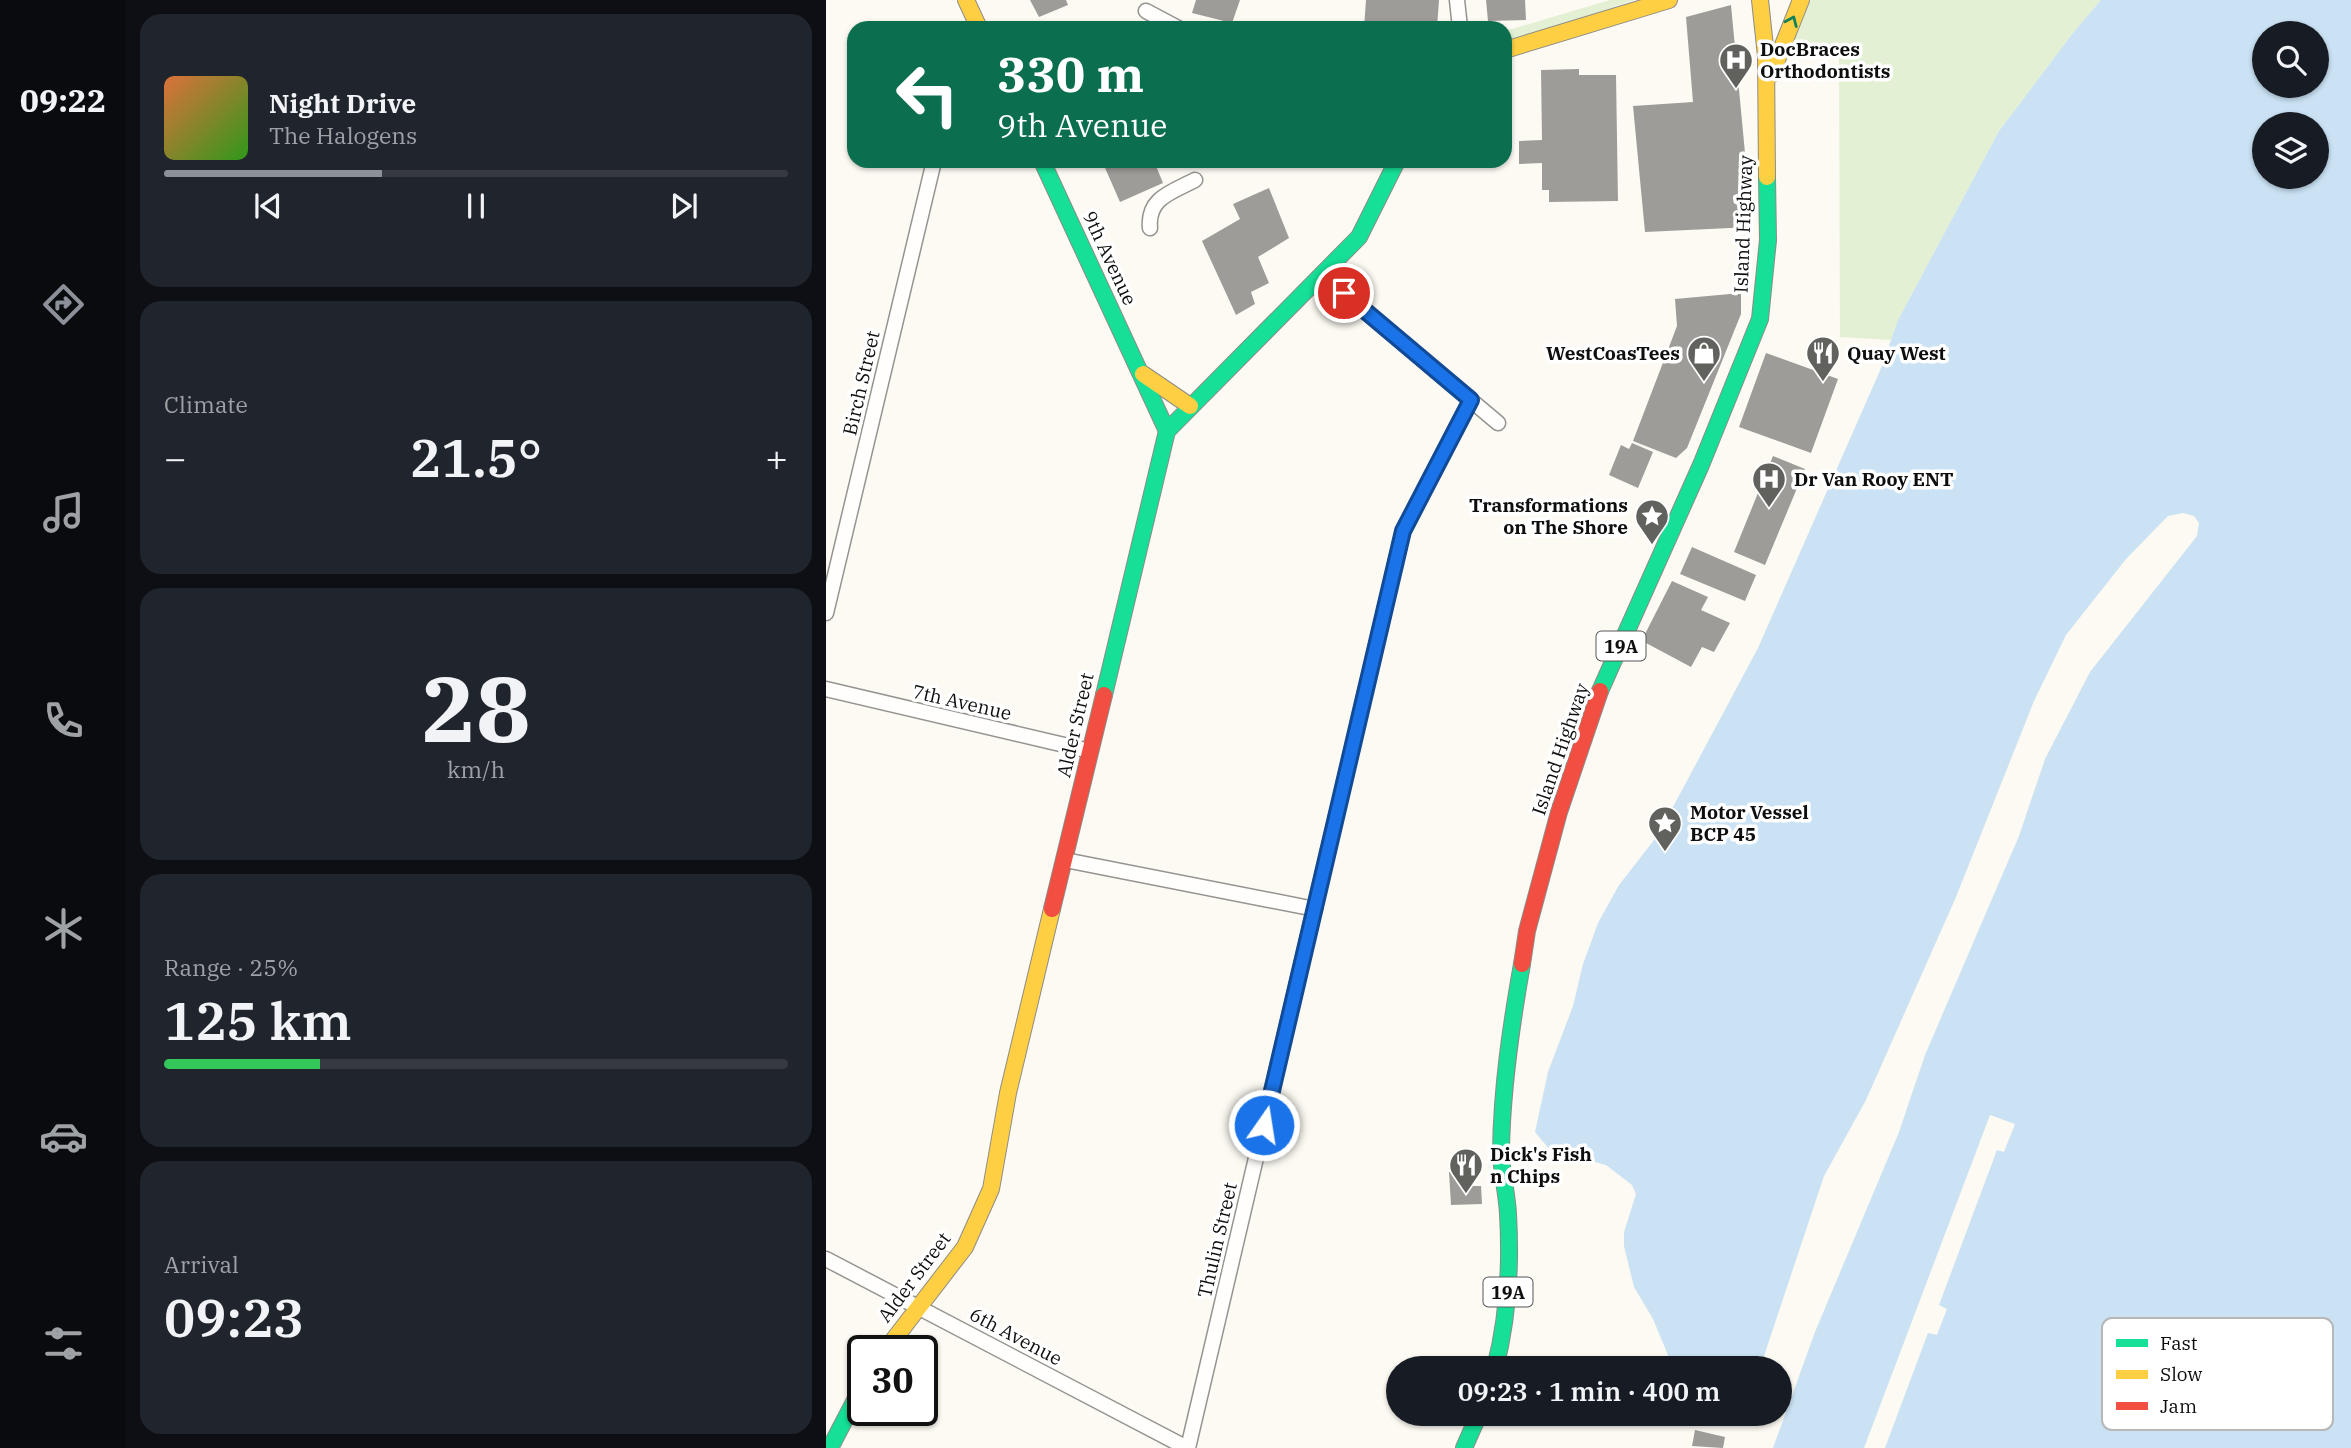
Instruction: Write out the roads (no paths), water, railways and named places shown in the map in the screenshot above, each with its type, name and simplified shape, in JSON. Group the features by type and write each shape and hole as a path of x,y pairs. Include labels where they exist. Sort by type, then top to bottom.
{"street":[{"path":"1457,0 1459,21"},
{"name":"Island Highway","path":"1498,1356 1508,1303 1508,1214 1502,1153 1506,1059 1527,931 1559,812 1596,701 1701,465 1760,318 1768,240 1766,56 1760,0"},
{"path":"1766,88 1801,0"},
{"path":"1512,48 1662,1"},
{"path":"968,5 976,21"},
{"path":"1146,11 1165,21"},
{"name":"Birch Street","path":"826,613 932,168"},
{"name":"9th Avenue","path":"1045,168 1167,431"},
{"path":"1167,431 1359,237 1394,168"},
{"path":"1150,228 1149,216 1160,198 1195,180"},
{"path":"1322,275 1499,423"},
{"path":"1141,372 1191,406"},
{"name":"Thulin Street","path":"1188,1448 1403,531 1471,400"},
{"name":"Alder Street","path":"897,1335 965,1247 990,1189 1008,1093 1167,431"},
{"name":"7th Avenue","path":"826,689 1090,751"},
{"path":"1065,860 1315,909"},
{"name":"6th Avenue","path":"826,1259 1188,1448"},
{"path":"830,1448 847,1416"},
{"path":"1464,1448 1474,1426"}],"water":[{"path":"2101,0 2351,0 2351,1448 1773,1448 1781,1426 1792,1426 1792,1396 1815,1332 1899,1132 1925,1055 2019,836 2045,759 2090,672 2197,536 2199,523 2194,516 2183,513 2168,516 2126,559 2066,635 2034,701 1956,897 1866,1100 1824,1176 1764,1356 1668,1356 1653,1319 1634,1287 1624,1246 1624,1232 1636,1194 1632,1185 1606,1165 1550,1150 1535,1132 1548,1072 1573,1006 1583,964 1598,923 1619,885 1658,835 1758,648 1882,366 1898,320 1999,131"}],"place":[{"name":"DocBraces Orthodontists","path":"1736,90"},
{"name":"WestCoasTees","path":"1704,383"},
{"name":"Quay West","path":"1823,383"},
{"name":"Dr Van Rooy ENT","path":"1769,509"},
{"name":"Transformations on The Shore","path":"1652,546"},
{"name":"Motor Vessel BCP 45","path":"1665,853"},
{"name":"Dick's Fish n Chips","path":"1466,1195"}]}
